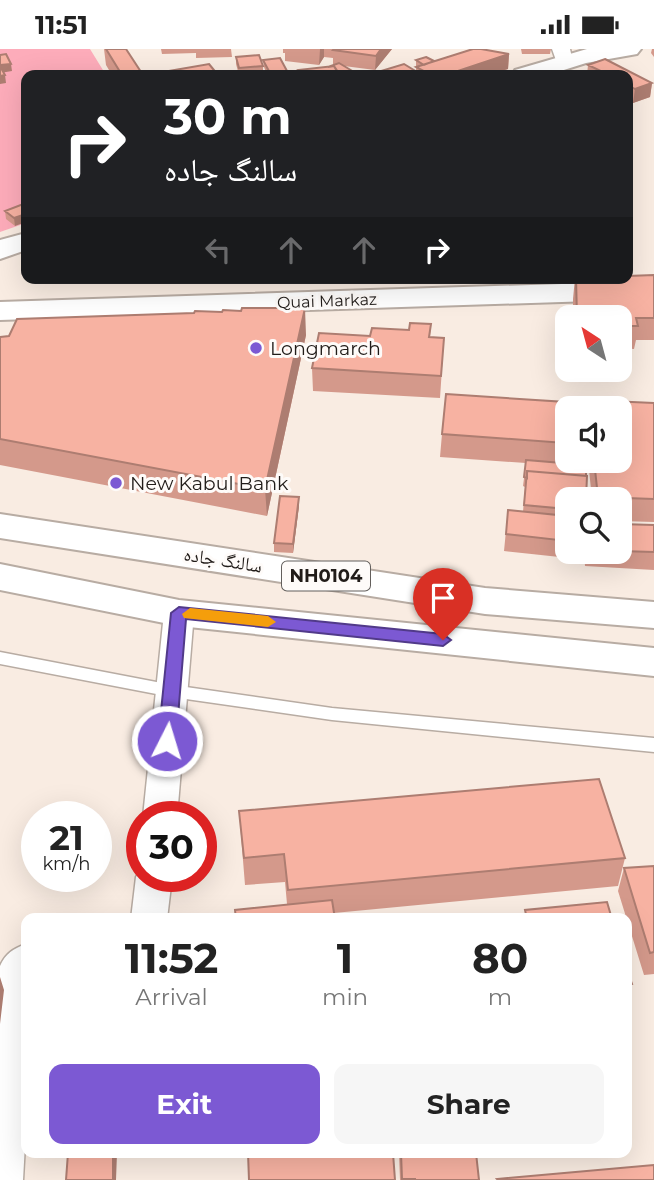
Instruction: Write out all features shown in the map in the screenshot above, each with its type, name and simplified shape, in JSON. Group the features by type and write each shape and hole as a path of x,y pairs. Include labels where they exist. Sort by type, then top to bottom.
{"main road":[{"path":"534,70 562,56 629,49"},
{"path":"0,250 21,243"},
{"name":"Quai Markaz","path":"0,311 654,290"},
{"name":"سالنگ جاده","path":"0,526 485,601 654,615"},
{"path":"0,577 179,613 654,662"}],"street":[{"path":"162,801 179,613"},
{"path":"150,913 152,892"},
{"path":"2,1180 18,967 21,964"}],"lane":[{"path":"0,658 172,691 332,715 654,745"}],"shaded area":[{"path":"0,49 90,49 103,70 21,70 21,225 0,232"}],"building":[{"path":"106,49 126,49 140,70 119,70"},
{"path":"334,49 381,49 376,56"},
{"path":"473,49 509,54 461,70 422,70 416,67"},
{"path":"6,54 11,64 0,65 0,55"},
{"path":"259,55 263,66 239,68 236,57"},
{"path":"426,57 434,61 424,65 416,60"},
{"path":"280,58 286,70 268,70 263,60"},
{"path":"605,59 627,70 598,70 588,65"},
{"path":"339,63 351,70 336,70 334,66 328,67"},
{"path":"209,64 214,70 175,70"},
{"path":"404,64 414,70 384,70"},
{"path":"334,66 337,70 298,70"},
{"path":"633,73 652,83 635,89"},
{"path":"21,205 21,216 14,218 5,211"},
{"path":"654,275 654,318 636,318 638,326 632,326 632,305 577,305 576,284 633,284 633,276"},
{"path":"242,308 305,308 265,489 0,439 0,337 9,336 17,319 222,312 241,311"},
{"path":"410,323 431,324 429,337 444,338 441,376 312,368 319,333 370,336 372,328 409,330"},
{"path":"446,394 555,401 555,442 442,434"},
{"path":"632,402 654,403 654,499 632,498 632,487 597,487 595,473 632,473"},
{"path":"526,460 555,462 555,473 586,473 586,476 527,471 527,478 524,477"},
{"path":"527,471 587,476 587,487 555,487 555,508 524,505"},
{"path":"280,496 299,497 293,544 274,543"},
{"path":"508,510 555,515 555,540 506,534"},
{"path":"632,524 654,525 654,552 632,551"},
{"path":"599,779 625,858 288,890 284,854 244,858 239,811"},
{"path":"654,866 654,952 650,953 624,868"},
{"path":"332,900 334,913 235,913 235,910"},
{"path":"607,902 610,913 526,913 525,910"},
{"path":"68,1158 113,1158 113,1180 66,1180"},
{"path":"248,1158 393,1158 395,1180 249,1180"},
{"path":"401,1158 477,1158 479,1180 402,1179"},
{"path":"654,1165 654,1180 497,1179"}],"slow traffic":[{"path":"190,614 268,622"}],"place":[{"name":"Longmarch","path":"256,348"},
{"name":"New Kabul Bank","path":"116,483"}],"route":[{"path":"167,741 179,613 443,640"}]}
